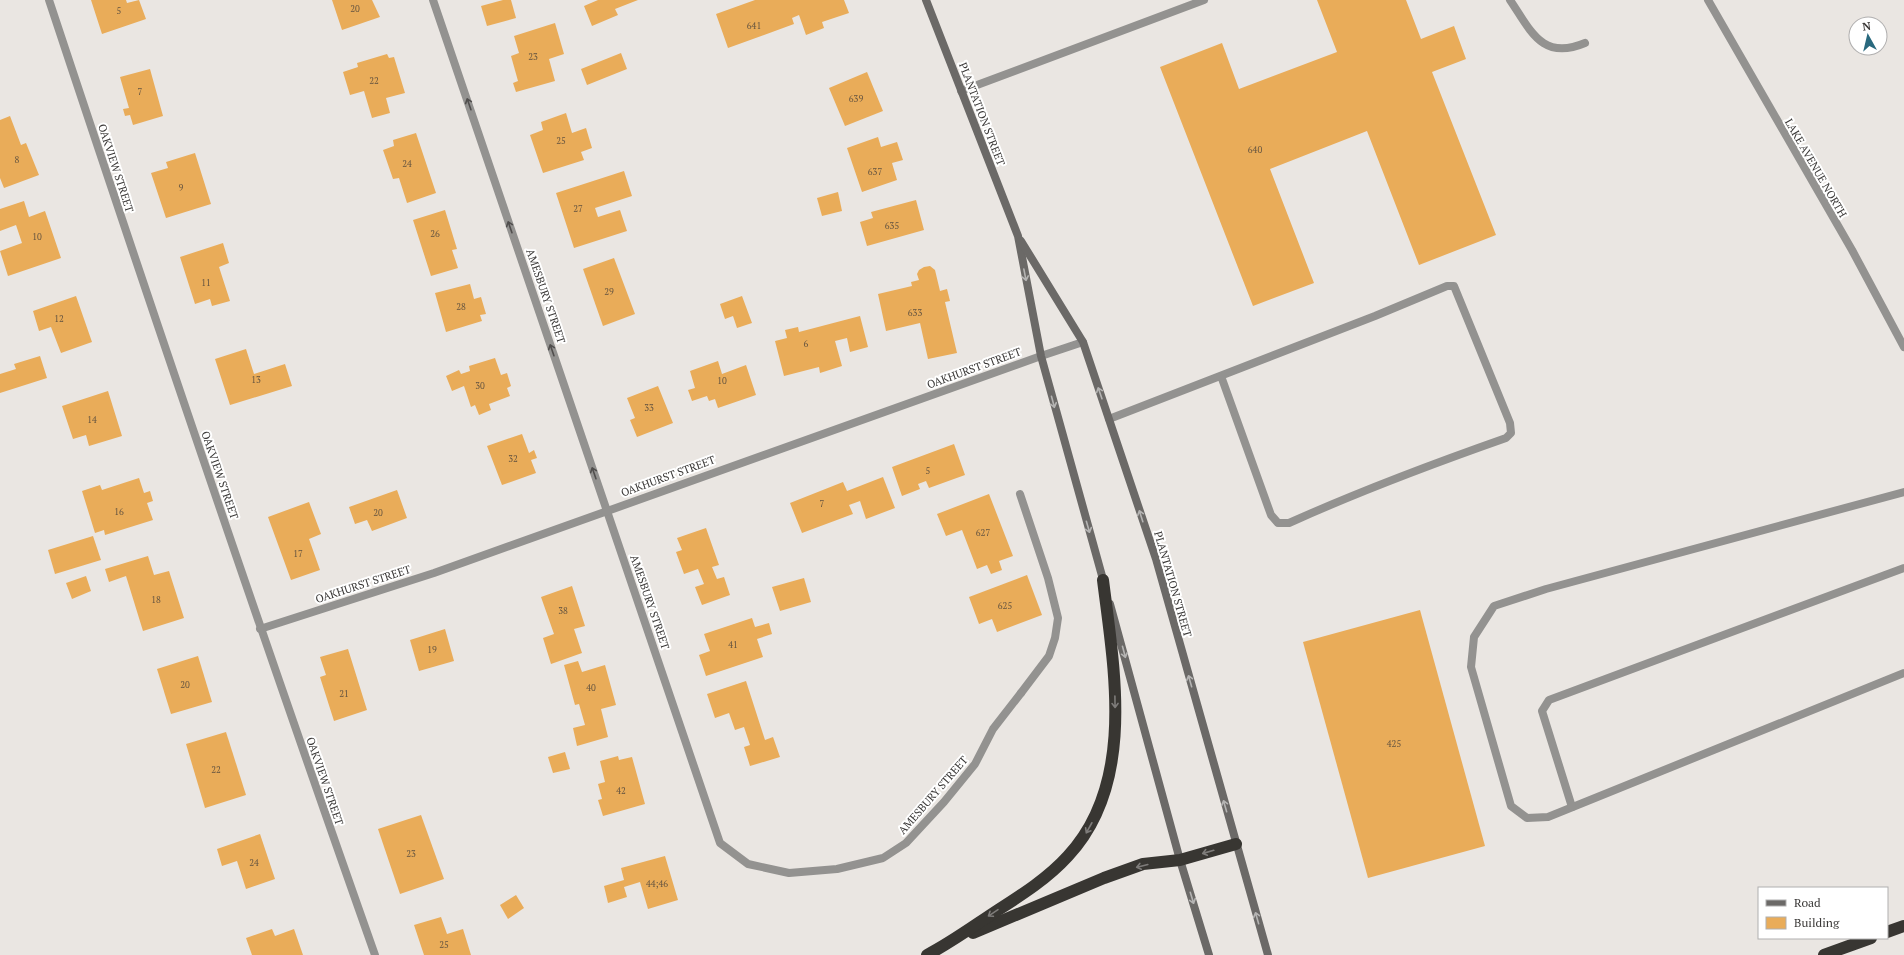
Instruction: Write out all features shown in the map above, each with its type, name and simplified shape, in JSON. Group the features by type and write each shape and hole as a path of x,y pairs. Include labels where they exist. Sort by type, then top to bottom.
{"highway":[{"path":"944,946 1035,886 1068,856 1088,830 1102,799 1113,757 1115,721 1114,663 1103,580"},
{"path":"927,955 944,946 1104,878 1143,864 1180,860 1236,844"},
{"path":"1888,932 1904,926"},
{"path":"1824,955 1868,939"}],"main road":[{"name":"PLANTATION STREET","path":"926,0 1018,236 1083,342 1156,560 1268,955"},
{"name":"PLANTATION STREET","path":"1018,236 1041,356 1180,860 1209,955"}],"street":[{"name":"OAKVIEW STREET","path":"49,0 260,629 375,955"},
{"name":"AMESBURY STREET","path":"433,0 720,843 748,864 789,873 837,869 883,858 906,843 944,802 975,764 993,729 1049,656 1055,638 1058,618 1048,578 1020,494"},
{"path":"961,90 1204,0"},
{"path":"1510,0 1531,32 1543,43 1555,48 1570,49 1585,42"},
{"name":"LAKE AVENUE NORTH","path":"1708,0 1852,250 1904,347"},
{"path":"1109,419 1375,316 1447,286 1454,286 1510,423 1511,433 1506,438 1352,495 1289,523 1278,523 1271,515 1221,376"},
{"name":"OAKHURST STREET","path":"260,629 434,573 607,510 1083,342"},
{"path":"1904,492 1546,589 1494,606 1474,637 1471,667 1511,806 1527,818 1548,817 1904,673"},
{"path":"1572,807 1542,711 1549,700 1904,568"}],"building":[{"path":"91,0 126,0 127,3 139,0 146,19 102,34"},
{"path":"332,0 372,0 380,17 342,30"},
{"path":"503,0 511,0 516,18 487,26 481,6"},
{"path":"598,0 638,0 615,9 618,15 592,26 584,6"},
{"path":"755,0 844,0 849,13 822,22 824,28 806,35 799,15 792,18 794,24 728,48 716,14"},
{"path":"1317,0 1406,0 1421,39 1454,26 1466,59 1432,72 1496,235 1419,265 1367,131 1270,169 1314,283 1253,306 1160,67 1222,43 1239,89 1337,52"},
{"path":"555,23 564,54 549,59 555,81 516,92 513,83 518,81 511,56 519,53 514,36"},
{"path":"621,53 627,69 587,85 581,69"},
{"path":"387,54 389,58 394,57 405,93 386,98 390,113 372,118 364,91 350,95 343,72 358,67 357,63"},
{"path":"150,69 163,116 133,125 130,115 125,116 123,109 129,108 120,77"},
{"path":"867,72 883,111 845,126 829,88"},
{"path":"566,113 572,133 586,128 592,148 581,152 584,160 543,173 530,135 543,130 541,122"},
{"path":"10,116 21,145 26,143 39,175 4,188 0,178 0,120"},
{"path":"416,133 436,193 407,203 399,178 393,179 383,150 394,146 393,140"},
{"path":"878,137 881,147 897,142 903,160 892,163 897,180 862,192 847,148"},
{"path":"195,153 211,204 166,218 151,173 168,168 166,162"},
{"path":"624,171 632,196 595,208 598,217 620,210 627,231 574,248 556,193"},
{"path":"838,192 842,211 822,216 817,198"},
{"path":"916,200 924,230 867,246 860,222 873,218 871,212"},
{"path":"24,201 29,217 45,211 61,258 8,276 0,251 22,243 16,225 0,231 0,209"},
{"path":"445,210 457,249 452,250 458,268 431,276 413,220"},
{"path":"223,243 229,263 219,267 230,301 212,306 210,299 195,304 180,257"},
{"path":"614,258 635,314 603,326 583,269"},
{"path":"930,266 935,270 940,291 947,289 950,301 945,302 957,353 928,359 920,323 886,331 878,294 912,286 911,282 919,280 917,274 919,270"},
{"path":"470,284 474,299 481,297 486,314 480,315 482,321 446,332 435,293"},
{"path":"76,296 92,342 61,353 51,327 39,331 33,311"},
{"path":"742,296 752,323 737,328 733,316 725,319 720,304"},
{"path":"860,316 868,347 850,352 847,338 835,341 842,366 820,373 819,367 784,376 775,341 787,338 785,330 798,327 799,332"},
{"path":"246,349 254,374 285,364 292,386 230,405 215,359"},
{"path":"40,356 47,378 0,393 0,374 16,369 14,364"},
{"path":"495,358 501,375 507,373 511,386 507,388 510,396 489,404 491,410 479,415 475,405 471,407 464,386 452,391 446,376 459,370 461,374 470,371 469,366"},
{"path":"718,361 722,374 746,365 756,395 718,408 715,399 709,401 707,396 692,401 688,390 695,388 690,371"},
{"path":"658,386 673,423 637,437 630,420 635,418 627,398"},
{"path":"108,391 122,436 89,446 86,435 73,439 62,406"},
{"path":"522,434 529,453 534,450 537,458 531,460 536,473 502,485 487,446"},
{"path":"954,444 965,475 929,488 926,481 918,484 920,489 902,496 892,467"},
{"path":"883,477 895,508 866,519 860,501 849,505 853,514 802,533 790,503 843,482 847,491"},
{"path":"139,478 144,493 150,491 153,501 147,503 153,520 105,535 104,530 95,533 82,491 100,485 102,490"},
{"path":"397,490 407,518 372,531 367,520 355,524 349,507"},
{"path":"989,494 1013,556 999,561 1002,570 991,574 987,565 977,569 962,530 946,536 937,514"},
{"path":"309,502 321,534 309,539 320,570 291,580 268,517"},
{"path":"706,528 719,565 712,567 717,579 724,577 730,595 702,605 695,587 704,584 698,569 684,574 676,552 682,550 677,538"},
{"path":"93,536 101,560 55,574 48,550"},
{"path":"148,556 154,575 169,571 184,618 143,631 126,576 109,582 105,569"},
{"path":"1027,575 1042,615 997,632 992,619 979,624 969,597"},
{"path":"86,576 91,591 72,599 66,583"},
{"path":"804,578 811,602 780,611 772,587"},
{"path":"572,586 585,626 574,629 582,653 551,664 543,638 554,634 541,597"},
{"path":"1420,610 1485,846 1368,878 1303,642"},
{"path":"752,618 755,627 769,623 772,634 757,639 763,657 706,676 699,655 710,651 704,634"},
{"path":"445,629 454,661 419,671 410,640"},
{"path":"348,649 367,710 334,721 320,677 326,675 320,657"},
{"path":"198,656 212,702 171,714 157,669"},
{"path":"578,661 582,672 605,665 616,705 601,709 608,737 577,746 573,728 585,725 579,704 575,705 564,665"},
{"path":"746,681 765,740 773,737 780,757 750,766 744,747 750,745 744,727 735,730 729,713 715,718 707,694"},
{"path":"226,732 246,795 205,808 186,744"},
{"path":"565,752 570,769 553,773 548,757"},
{"path":"618,756 619,760 632,757 645,804 603,816 598,800 602,799 598,784 605,782 600,761"},
{"path":"421,815 444,879 400,894 378,829"},
{"path":"260,834 275,879 246,889 237,861 222,866 217,849"},
{"path":"665,856 678,900 648,909 640,882 624,887 627,897 608,903 604,886 624,880 621,868"},
{"path":"516,895 524,908 508,919 500,905"},
{"path":"441,917 447,934 463,929 471,955 424,955 414,925"},
{"path":"272,929 275,936 294,929 303,955 252,955 246,938"}]}
